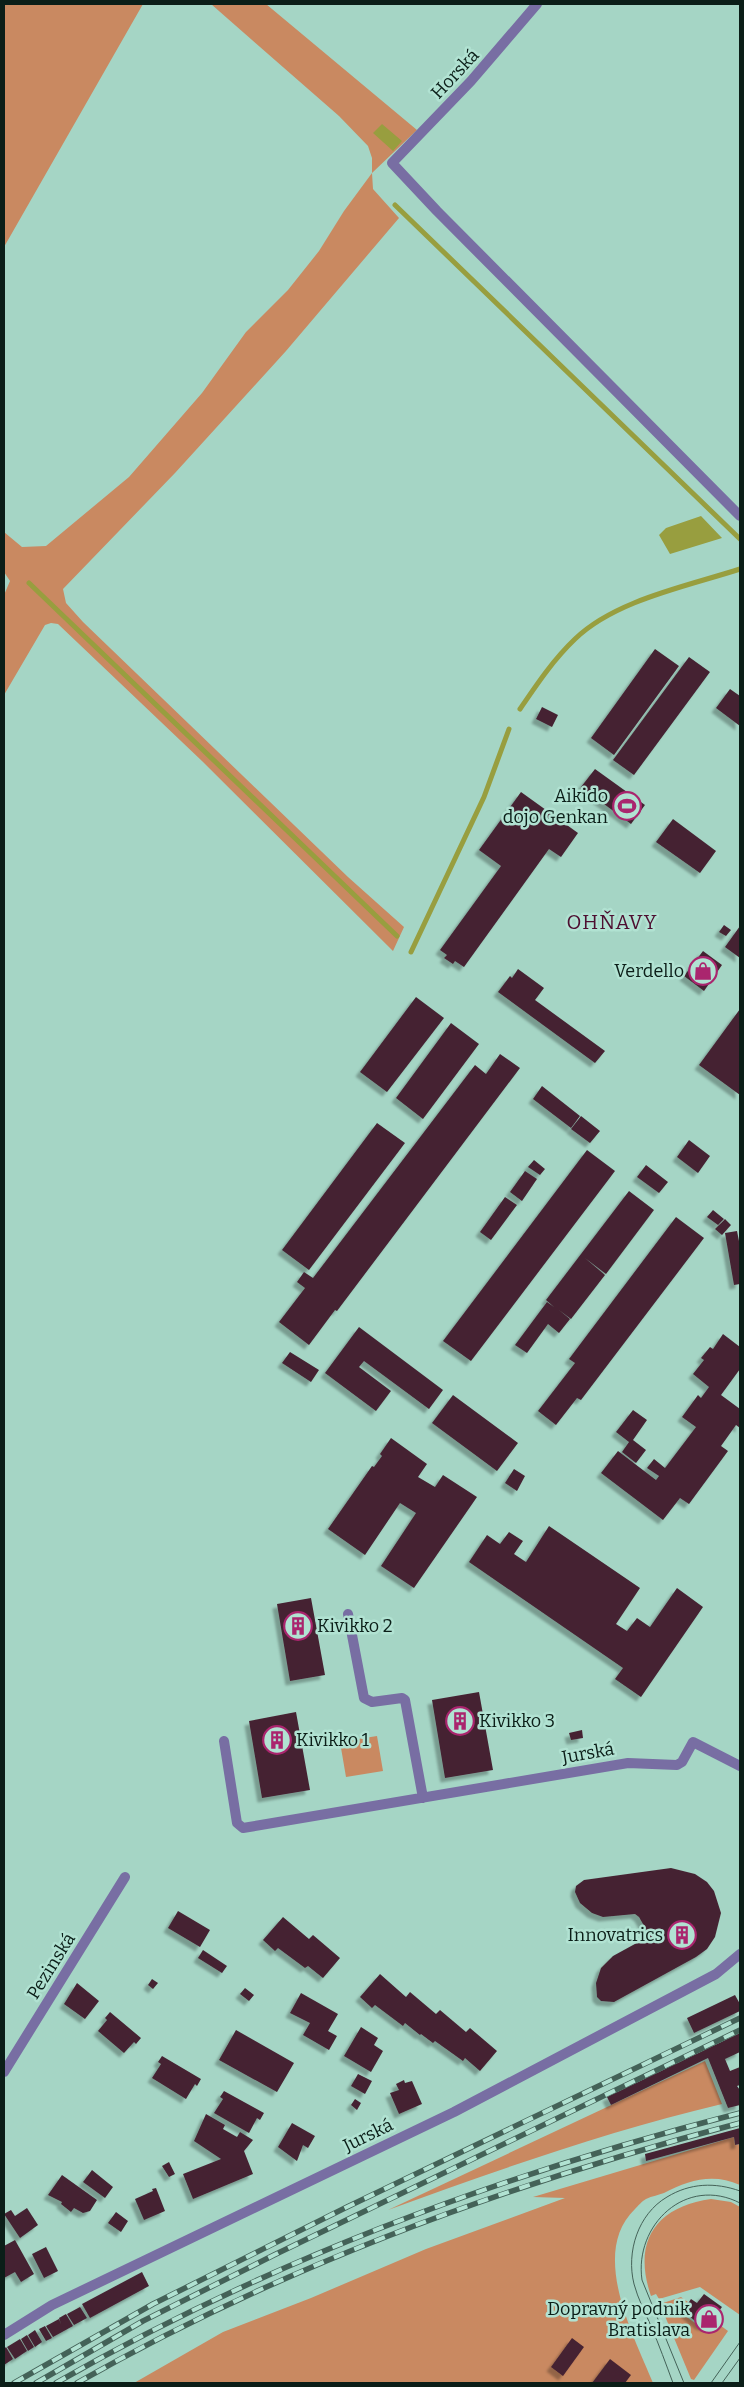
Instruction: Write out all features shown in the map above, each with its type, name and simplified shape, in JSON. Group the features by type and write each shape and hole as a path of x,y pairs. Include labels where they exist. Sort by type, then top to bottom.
{"street":[{"name":"Horská","path":"537,4 471,81 392,163 437,211 740,516"},
{"path":"348,1614 364,1698 372,1702 402,1698 405,1700 423,1798"},
{"name":"Jurská","path":"224,1741 237,1823 243,1828 628,1763 675,1766 682,1762 693,1742 740,1766"},
{"name":"Pezinská","path":"4,2072 125,1877"},
{"name":"Jurská","path":"4,2335 52,2305 454,2112 716,1974 740,1954"}],"shaded area":[{"path":"4,4 143,4 4,247"},
{"path":"211,4 266,4 417,130 372,173 372,158 368,146 339,116"},
{"path":"382,124 402,141 393,151 373,133"},
{"path":"372,173 373,189 399,218 286,351 175,473 63,589 66,603 83,622 348,877 404,927 393,951 202,761 58,624 51,623 45,625 4,695 4,595 10,581 4,572 4,532 22,547 46,546 129,477 202,393 246,332 288,290 319,251 344,211"},
{"path":"701,516 722,538 670,554 659,535 666,528"},
{"path":"377,1736 383,1771 346,1777 340,1742"},
{"path":"705,2061 722,2104 595,2139 388,2210"},
{"path":"734,2137 735,2145 740,2144 740,2185 730,2181 711,2179 683,2185 645,2200 635,2209 622,2227 616,2248 615,2271 627,2319 653,2383 134,2383 223,2332 311,2298 426,2249 565,2198 533,2197"},
{"path":"711,2199 731,2202 740,2207 740,2315 700,2287 659,2299 656,2294 651,2296 646,2276 645,2259 647,2243 653,2230 663,2219 676,2210 692,2203"},
{"path":"681,2297 688,2302 680,2312 699,2326 708,2329 717,2323 728,2331 694,2380 691,2379 660,2304"}],"building":[{"path":"655,649 679,666 614,755 591,738"},
{"path":"689,657 710,672 634,775 613,760"},
{"path":"730,689 740,696 740,726 716,708"},
{"path":"542,707 558,715 552,727 536,719"},
{"path":"595,769 645,805 631,824 581,787"},
{"path":"521,792 578,833 561,857 549,849 464,967 455,961 453,964 444,958 447,955 440,950 501,866 479,850"},
{"path":"673,819 716,851 700,873 656,842"},
{"path":"724,925 731,930 726,936 719,932"},
{"path":"740,926 740,958 725,947"},
{"name":"Verdello","path":"703,951 722,965 704,991 684,976"},
{"path":"518,969 544,988 535,1000 605,1051 595,1063 498,992"},
{"path":"416,997 444,1018 387,1092 360,1072"},
{"path":"740,1009 740,1095 699,1065"},
{"path":"451,1023 479,1044 423,1119 396,1098"},
{"path":"500,1054 520,1068 337,1311 335,1310 309,1345 279,1322 305,1288 297,1282 304,1272 313,1278 475,1065 486,1074"},
{"path":"542,1086 580,1116 571,1128 533,1099"},
{"path":"581,1116 600,1131 590,1143 571,1129"},
{"path":"377,1123 405,1143 309,1270 282,1250"},
{"path":"689,1140 710,1156 698,1173 677,1157"},
{"path":"587,1150 615,1171 471,1361 443,1341"},
{"path":"534,1160 545,1169 540,1175 528,1167"},
{"path":"646,1165 668,1182 659,1193 637,1177"},
{"path":"525,1171 537,1179 522,1201 510,1192"},
{"path":"629,1191 654,1210 606,1274 585,1258 605,1275 571,1319 559,1310 570,1319 559,1333 548,1324 527,1353 515,1345 547,1302 554,1307 546,1300"},
{"path":"505,1197 517,1205 491,1240 480,1232"},
{"path":"713,1210 724,1219 718,1225 707,1217"},
{"path":"676,1217 704,1238 581,1400 577,1398 556,1425 538,1411 575,1363 569,1359"},
{"path":"725,1219 731,1225 722,1235 715,1229"},
{"path":"737,1231 740,1246 740,1284 734,1285 725,1233"},
{"path":"359,1327 443,1390 429,1409 364,1361 359,1367 391,1391 376,1411 325,1373"},
{"path":"723,1334 740,1347 740,1369 721,1395 740,1409 740,1428 736,1425 721,1446 728,1451 689,1504 680,1498 663,1520 601,1473 618,1451 656,1480 659,1476 647,1468 654,1459 665,1468 696,1427 682,1417 698,1395 701,1398 709,1387 693,1374 704,1360 701,1358 710,1347 713,1349"},
{"path":"290,1352 319,1370 311,1382 282,1363"},
{"path":"453,1395 518,1443 497,1471 432,1423"},
{"path":"633,1410 647,1420 633,1440 646,1450 636,1463 622,1452 629,1442 616,1432"},
{"path":"391,1438 427,1464 418,1477 435,1487 443,1475 477,1497 414,1588 381,1566 416,1513 400,1503 365,1555 328,1529 372,1466 374,1467 382,1456 380,1454"},
{"path":"514,1469 525,1476 517,1491 505,1483"},
{"path":"549,1526 640,1588 616,1624 627,1631 637,1618 650,1627 677,1588 703,1607 641,1697 615,1679 623,1668 469,1562 487,1535 500,1544 509,1532 523,1541 514,1554 526,1562"},
{"name":"Kivikko 2","path":"311,1598 325,1675 290,1681 277,1604"},
{"name":"Kivikko 3","path":"479,1692 493,1770 445,1778 432,1700"},
{"name":"Kivikko 1","path":"296,1712 310,1790 262,1798 249,1721"},
{"path":"582,1730 583,1738 571,1740 569,1733"},
{"name":"Innovatrics","path":"671,1868 695,1874 707,1882 714,1891 721,1913 715,1937 707,1949 696,1957 614,2002 601,2001 597,1997 596,1983 601,1968 613,1956 644,1939 647,1931 639,1917 635,1914 603,1917 592,1913 580,1903 575,1892 576,1886 584,1880"},
{"path":"178,1911 210,1930 200,1947 168,1928"},
{"path":"283,1917 309,1939 313,1935 340,1958 323,1978 308,1966 305,1968 278,1948 275,1951 263,1940"},
{"path":"203,1950 227,1966 222,1973 198,1958"},
{"path":"380,1974 406,1997 410,1992 436,2014 440,2010 466,2032 470,2028 497,2051 480,2071 465,2058 463,2061 435,2041 433,2043 420,2035 405,2023 403,2026 375,2005 372,2008 360,1997"},
{"path":"152,1979 158,1983 153,1989 148,1985"},
{"path":"77,1983 99,2001 85,2019 64,2004"},
{"path":"245,1988 254,1995 249,2001 240,1994"},
{"path":"301,1993 338,2014 328,2031 337,2036 329,2050 303,2035 310,2023 290,2013"},
{"path":"735,1995 740,2004 740,2011 694,2033 687,2018"},
{"path":"110,2012 141,2038 136,2044 134,2042 124,2053 98,2031 107,2020 105,2018"},
{"path":"361,2027 378,2038 374,2045 383,2051 371,2072 344,2056"},
{"path":"236,2030 294,2063 277,2092 219,2060"},
{"path":"740,2033 740,2052 725,2059 730,2071 740,2067 740,2085 737,2086 740,2090 740,2105 728,2108 708,2058 611,2105 607,2097"},
{"path":"162,2056 201,2079 197,2086 195,2084 186,2099 152,2078 161,2064 158,2062"},
{"path":"358,2074 372,2081 365,2094 351,2086"},
{"path":"404,2080 405,2083 412,2081 422,2104 399,2114 390,2093 399,2090 396,2084"},
{"path":"224,2091 264,2113 260,2120 257,2118 249,2133 214,2113 223,2099 220,2097"},
{"path":"355,2099 361,2103 357,2110 351,2105"},
{"path":"206,2114 225,2125 223,2129 237,2137 240,2132 253,2140 244,2151 253,2174 193,2199 183,2174 221,2159 194,2141"},
{"path":"292,2123 315,2136 308,2148 303,2145 297,2161 278,2147"},
{"path":"740,2128 740,2144 735,2145 734,2137 646,2161 645,2154"},
{"path":"169,2162 175,2174 169,2177 162,2166"},
{"path":"92,2170 113,2187 105,2198 83,2182"},
{"path":"62,2175 97,2200 90,2211 83,2213 74,2208 71,2212 61,2204 62,2202 48,2195"},
{"path":"156,2188 165,2211 144,2220 135,2199"},
{"path":"27,2208 38,2225 20,2238 4,2214 11,2210 15,2216"},
{"path":"116,2212 128,2221 121,2232 108,2223"},
{"path":"15,2240 34,2274 21,2282 15,2272 4,2278 4,2246"},
{"path":"46,2247 58,2271 44,2278 32,2254"},
{"path":"142,2272 149,2286 90,2318 82,2304"},
{"path":"704,2294 722,2307 716,2315 719,2318 716,2323 708,2327 700,2325 683,2311 691,2299 697,2303"},
{"path":"80,2307 87,2318 74,2325 67,2314"},
{"path":"66,2314 73,2326 53,2337 46,2326 59,2319 61,2324 59,2318"},
{"path":"45,2326 52,2338 46,2341 39,2329"},
{"path":"35,2330 42,2342 35,2347 28,2335"},
{"path":"27,2335 34,2347 28,2351 21,2339"},
{"path":"572,2338 584,2347 563,2376 551,2367"},
{"path":"20,2339 27,2351 15,2359 7,2347"},
{"path":"6,2347 13,2359 4,2365 4,2349"},
{"path":"610,2359 631,2375 625,2383 592,2383"}],"waterway":[{"path":"395,205 740,539"},
{"path":"520,709 560,655 591,625 631,604 675,588 740,569"},
{"path":"29,583 397,936"},
{"path":"411,952 484,797 509,729"}],"tram line":[{"path":"673,2383 634,2284 632,2259 637,2235 648,2213 657,2204 676,2192 703,2185 721,2186 740,2191"},
{"path":"684,2383 642,2280 642,2260 646,2241 655,2224 668,2210 683,2201 701,2195 720,2196 740,2203"},
{"path":"711,2383 740,2342"},
{"path":"722,2383 740,2358"}],"railway":[{"path":"14,2383 153,2304 347,2207 740,2018"},
{"path":"36,2383 143,2321 274,2255 740,2030"},
{"path":"56,2383 137,2339 220,2298 304,2260 389,2225 475,2193 563,2164 651,2137 740,2113"},
{"path":"77,2383 155,2340 236,2301 400,2231 568,2172 740,2123"}],"place":[{"name":"Aikido dojo Genkan","path":"627,806"},
{"name":"Verdello","path":"703,971"},
{"name":"Kivikko 2","path":"298,1626"},
{"name":"Kivikko 3","path":"460,1721"},
{"name":"Kivikko 1","path":"277,1740"},
{"name":"Innovatrics","path":"682,1935"},
{"name":"Dopravný podnik Bratislava","path":"709,2319"}],"district":[{"name":"OHŇAVY","path":"612,922"}]}
